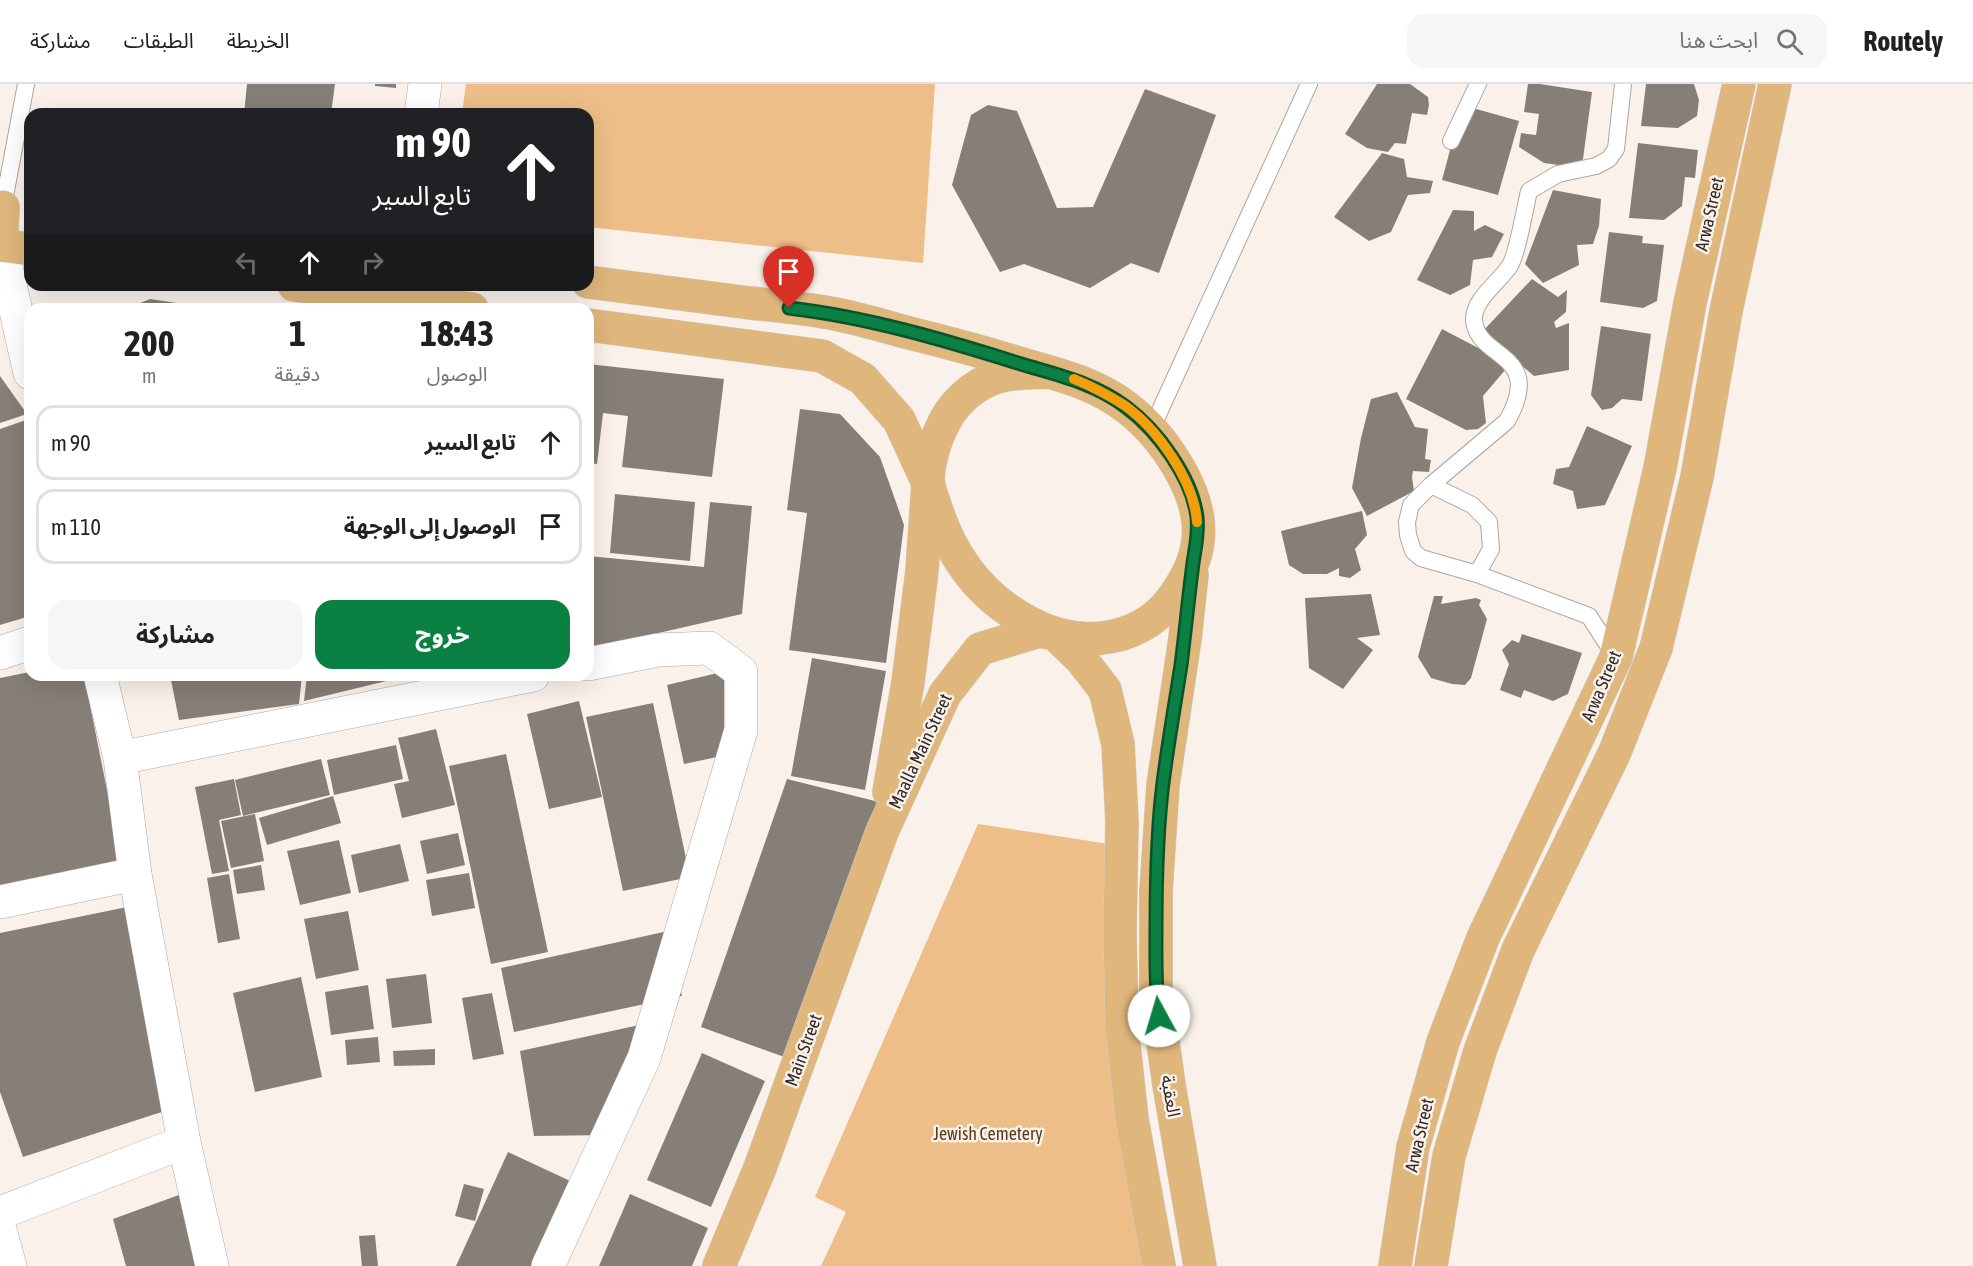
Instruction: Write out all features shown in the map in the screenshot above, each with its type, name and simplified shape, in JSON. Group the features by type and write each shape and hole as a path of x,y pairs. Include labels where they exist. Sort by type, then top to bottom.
{"main road":[{"name":"Arwa Street","path":"1395,1266 1413,1147 1443,1042 1483,938 1616,657 1660,468 1689,303 1738,84"},
{"name":"Arwa Street","path":"1431,1266 1449,1156 1480,1052 1518,950 1614,754 1656,648 1697,477 1726,311 1775,84"},
{"path":"10,247 11,208"},
{"path":"594,283 834,313 976,350 1092,387 1125,406 1151,430 1176,463 1187,486 1196,514 1198,538 1192,567 1171,603 1154,619 1133,630 1116,636 1087,639 1055,634 1032,625 992,597 957,558 943,532 928,483 899,420 863,379 822,356 594,326"},
{"path":"338,291 428,303"},
{"path":"882,832 909,671 922,571 928,483 936,440 945,418 958,402 973,390 994,378 1017,373 1048,372"},
{"name":"العقبة","path":"1192,567 1185,639 1163,785 1156,891 1156,993 1168,1085 1200,1266"},
{"name":"Maalla Main Street","path":"882,832 945,694 980,649 1039,630 1055,634"},
{"path":"1055,634 1081,659 1105,690 1118,744 1122,821 1120,931 1122,1027 1132,1119 1160,1266"},
{"name":"Main Street","path":"718,1266 760,1168 882,832"}],"street":[{"path":"422,108 425,84"},
{"path":"10,247 24,335"},
{"path":"0,653 24,645"},
{"path":"548,1266 644,1058 741,730 741,672 709,648 658,650 594,663"},
{"path":"101,681 120,758 135,874 184,1142 212,1266"},
{"path":"120,758 503,681"},
{"path":"0,902 135,874"},
{"path":"0,1213 184,1142"},
{"path":"0,1230 10,1266"}],"lane":[{"path":"11,208 26,84"},
{"path":"1151,430 1309,84"},
{"path":"1451,141 1478,84"},
{"path":"1616,657 1589,616 1477,574 1421,558 1413,551 1408,536 1407,522 1411,505 1431,485 1507,421 1515,408 1518,390 1516,372 1509,360 1481,338 1475,328 1474,318 1478,305 1511,265 1529,191 1558,174 1596,166 1609,159 1616,149 1623,84"},
{"path":"1431,485 1472,505 1489,522 1491,549 1477,574"}],"green space":[{"path":"466,84 935,84 923,263 594,228 594,108 463,108"},
{"name":"Jewish Cemetery","path":"978,824 1116,845 1142,1266 821,1266 846,1212 815,1197"}],"building":[{"path":"247,84 335,84 332,108 245,108"},
{"path":"375,84 396,84 396,88 375,86"},
{"path":"1377,84 1410,84 1428,97 1427,115 1412,113 1406,144 1395,143 1388,152 1367,148 1345,134"},
{"path":"1528,84 1592,92 1583,159 1573,167 1544,163 1519,147 1521,133 1536,135 1539,114 1524,112"},
{"path":"1646,84 1694,84 1699,100 1697,116 1678,128 1641,126"},
{"path":"1145,89 1216,115 1159,273 1131,263 1090,288 1024,264 1000,272 952,185 971,115 988,105 1017,111 1057,208 1093,207"},
{"path":"1462,105 1519,121 1498,195 1442,180"},
{"path":"1638,143 1698,150 1695,178 1685,177 1682,206 1664,220 1629,218"},
{"path":"1382,153 1404,159 1407,177 1433,181 1430,193 1408,195 1391,232 1369,241 1334,217"},
{"path":"1553,190 1601,199 1599,226 1593,244 1577,245 1579,265 1543,283 1525,264"},
{"path":"1453,210 1474,211 1474,231 1485,225 1504,234 1492,257 1473,260 1470,285 1450,295 1417,280"},
{"path":"1609,232 1643,236 1642,243 1664,245 1657,301 1643,308 1600,302"},
{"path":"1532,279 1558,297 1567,290 1566,312 1554,322 1556,328 1569,323 1569,370 1534,376 1482,332"},
{"path":"150,299 177,303 140,303"},
{"path":"1601,326 1651,334 1642,401 1622,399 1612,408 1602,410 1591,395"},
{"path":"1442,329 1505,362 1506,369 1483,396 1486,423 1478,429 1466,430 1406,399"},
{"path":"594,365 724,379 712,477 622,467 628,416 603,413 597,464 594,464"},
{"path":"0,376 24,410 24,415 0,423"},
{"path":"1397,392 1415,427 1428,429 1425,459 1431,460 1429,472 1413,471 1414,491 1367,516 1352,488 1361,438 1371,399"},
{"path":"800,409 840,414 880,457 904,525 886,663 789,650 807,513 787,510"},
{"path":"24,421 24,618 0,625 0,429"},
{"path":"1587,426 1632,446 1605,505 1577,509 1573,491 1553,484 1556,469 1569,467"},
{"path":"615,494 695,502 690,561 610,553"},
{"path":"710,502 752,506 742,614 594,648 594,557 704,567"},
{"path":"1362,511 1367,535 1355,549 1361,570 1350,578 1339,576 1339,568 1327,574 1303,574 1289,565 1281,531"},
{"path":"1371,594 1380,635 1357,638 1373,650 1343,689 1309,668 1305,598"},
{"path":"1434,596 1443,596 1441,604 1476,598 1481,600 1479,605 1487,619 1471,678 1465,685 1431,678 1418,657"},
{"path":"1522,634 1582,653 1568,694 1553,701 1524,690 1521,698 1500,690 1509,664 1502,650 1512,640 1519,643"},
{"path":"812,658 886,671 865,790 791,776"},
{"path":"722,672 741,752 684,764 667,685"},
{"path":"24,673 24,681 85,681 121,860 0,885 0,678"},
{"path":"171,681 301,681 299,704 179,720"},
{"path":"306,681 386,681 304,701"},
{"path":"579,701 602,797 549,809 527,714"},
{"path":"653,703 690,877 623,891 586,717"},
{"path":"436,729 455,805 402,818 394,784 409,781 398,738"},
{"path":"396,745 403,779 334,795 327,760"},
{"path":"506,754 548,952 491,964 449,766"},
{"path":"321,759 330,795 243,816 235,780"},
{"path":"234,779 241,815 219,820 229,871 212,874 195,787"},
{"path":"787,779 879,802 790,1059 701,1027"},
{"path":"333,796 341,823 267,845 259,818"},
{"path":"255,814 264,861 231,868 221,821"},
{"path":"458,833 465,865 427,874 420,841"},
{"path":"339,840 351,893 300,905 287,851"},
{"path":"400,844 409,881 359,893 351,855"},
{"path":"261,865 265,890 237,894 233,870"},
{"path":"469,873 475,908 432,916 426,880"},
{"path":"229,874 240,939 218,943 207,878"},
{"path":"132,906 174,1108 23,1157 0,1092 0,933"},
{"path":"348,911 359,970 316,979 304,919"},
{"path":"668,931 682,996 514,1032 501,968"},
{"path":"426,974 432,1023 392,1028 386,979"},
{"path":"301,977 322,1077 255,1092 233,993"},
{"path":"368,985 374,1029 331,1035 325,992"},
{"path":"492,993 504,1054 473,1060 462,998"},
{"path":"653,1022 611,1135 534,1136 520,1051"},
{"path":"378,1037 380,1062 347,1065 345,1040"},
{"path":"435,1049 435,1065 394,1066 393,1051"},
{"path":"702,1053 765,1081 711,1207 647,1180"},
{"path":"508,1152 581,1186 544,1266 456,1266"},
{"path":"464,1184 484,1189 475,1221 455,1216"},
{"path":"187,1192 203,1266 126,1266 113,1219"},
{"path":"630,1194 708,1228 692,1266 599,1266"},
{"path":"375,1235 378,1266 362,1266 359,1236"}],"slow traffic":[{"path":"1074,379 1125,406 1151,430 1176,463 1187,486 1197,522"}],"route":[{"path":"789,308 834,313 976,350 1073,379 1125,406 1151,430 1176,463 1187,486 1196,514 1198,538 1192,567 1185,639 1163,785 1156,891 1156,993 1159,1016"}]}
